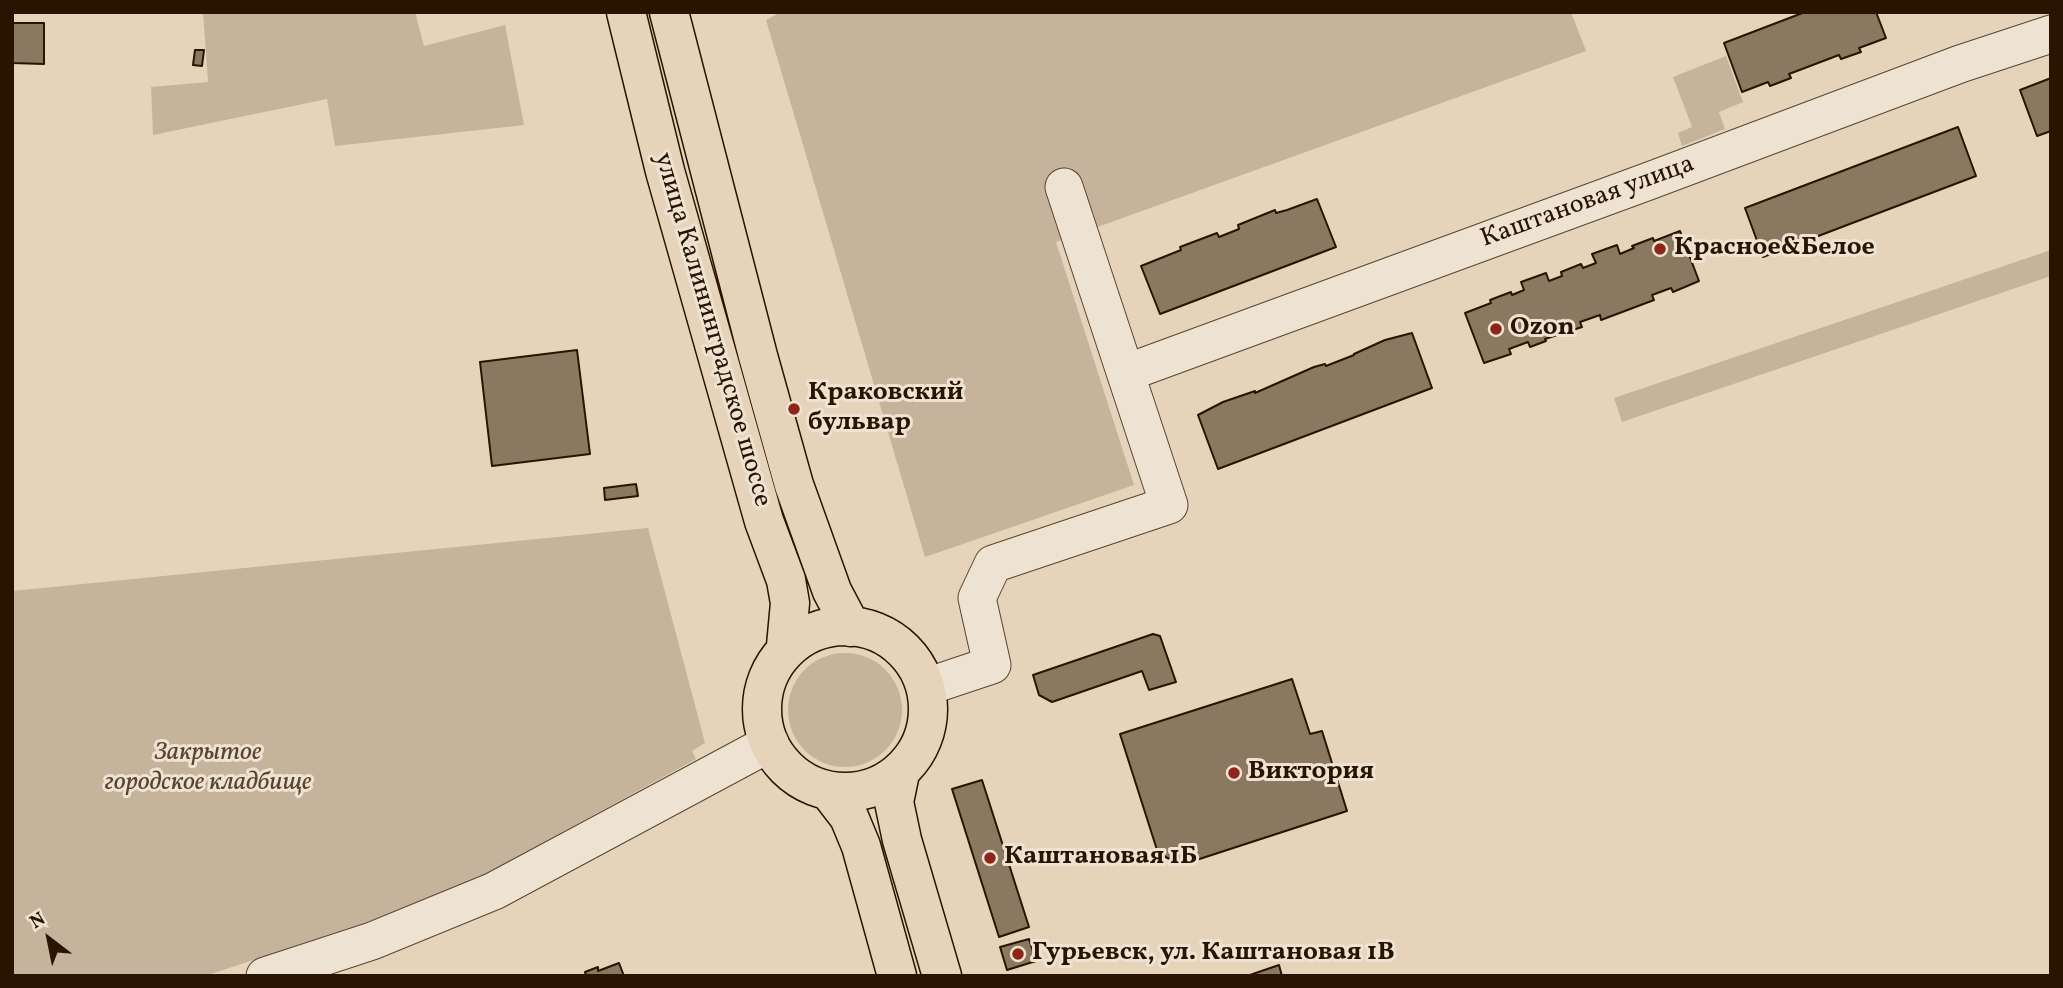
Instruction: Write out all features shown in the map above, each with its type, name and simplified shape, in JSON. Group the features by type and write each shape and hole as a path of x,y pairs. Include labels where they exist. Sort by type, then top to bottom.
{"main road":[{"name":"улица Калининградское шоссе","path":"626,12 669,184 764,521 786,580 790,603 786,646"},
{"name":"улица Калининградское шоссе","path":"668,12 794,485 832,591 852,626"},
{"path":"841,624 852,626 891,638 910,655 926,687 928,714 919,749 900,773 873,788 846,793 829,792 795,776 777,757 770,743 764,681 786,646 814,630 841,624"},
{"path":"900,773 894,802 902,841 942,976"},
{"path":"829,792 849,817 861,846 897,976"}],"street":[{"name":"Каштановая улица","path":"1126,373 1637,186 1960,64 2051,34"},
{"path":"926,687 992,665 977,598 993,564 1170,505 1064,187"},
{"path":"265,976 372,941 494,891 770,743"}],"green space":[{"path":"203,12 415,12 424,46 505,25 524,125 335,146 327,99 153,135 151,87 208,82"},
{"path":"781,12 1571,12 1586,51 1056,242 1134,485 925,557 766,20"},
{"path":"1726,56 1743,102 1719,112 1725,129 1682,146 1678,133 1692,127 1673,77"},
{"path":"2051,250 2051,276 1622,422 1614,398"},
{"name":"Закрытое городское кладбище","path":"648,528 705,743 692,751 696,759 484,875 362,924 205,976 12,976 12,591"},
{"path":"845,653 867,657 886,669 898,688 902,710 898,732 886,751 867,763 845,767 823,763 804,751 792,732 788,710 792,688 804,669 823,657"}],"building":[{"path":"1805,12 1876,12 1886,38 1859,48 1861,52 1841,59 1839,55 1789,74 1791,78 1770,86 1768,82 1742,92 1724,43"},
{"path":"12,23 44,23 44,64 12,63"},
{"path":"195,50 204,50 202,66 193,65"},
{"path":"2051,78 2051,131 2037,136 2020,90"},
{"path":"1958,127 1976,176 1763,257 1745,208"},
{"path":"1317,199 1336,247 1160,314 1141,266 1217,233 1219,237 1239,229 1238,225 1275,210 1276,213"},
{"path":"1680,231 1699,281 1673,292 1671,288 1652,295 1654,300 1601,320 1600,315 1580,322 1582,327 1530,347 1528,342 1509,349 1511,354 1484,363 1465,313 1491,303 1490,300 1524,290 1521,282 1546,273 1549,281 1562,276 1561,272 1581,264 1583,268 1596,263 1592,254 1617,245 1620,254 1634,248 1632,246"},
{"path":"1412,333 1432,388 1218,469 1198,415 1223,402 1255,393 1314,367 1326,366 1385,340"},
{"path":"577,350 590,454 492,466 480,362"},
{"path":"636,484 638,496 605,500 604,488"},
{"path":"1153,634 1160,636 1176,682 1149,690 1142,671 1052,702 1039,695 1033,675"},
{"name":"Виктория","path":"1292,679 1310,734 1322,731 1347,811 1181,865 1158,853 1120,734"},
{"name":"Каштановая 1Б","path":"982,780 1029,927 999,937 952,789"},
{"name":"Гурьевск, ул. Каштановая 1В","path":"1029,939 1036,961 1007,970 1000,947"},
{"path":"619,963 624,976 586,976 585,972 598,967 598,971"},
{"path":"1279,965 1282,976 1247,976"}],"place":[{"name":"Красное&Белое","path":"1660,249"},
{"name":"Ozon","path":"1496,329"},
{"name":"Краковский бульвар","path":"794,409"},
{"name":"Виктория","path":"1234,773"},
{"name":"Каштановая 1Б","path":"990,858"},
{"name":"Гурьевск, ул. Каштановая 1В","path":"1018,954"}]}
